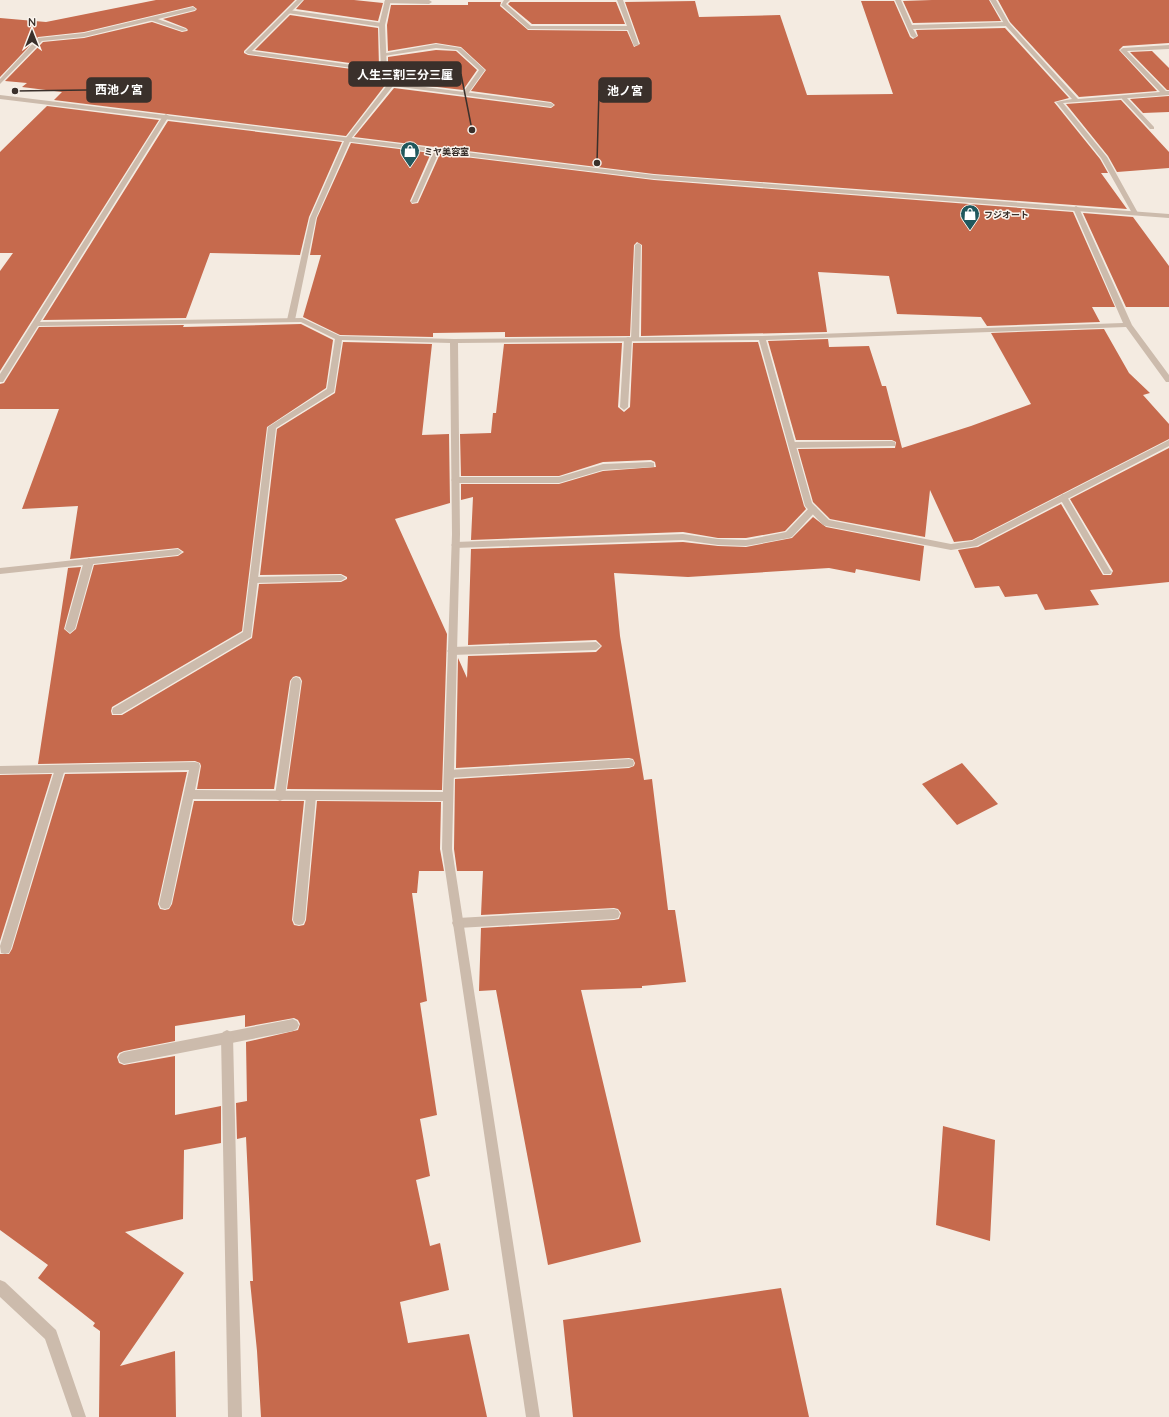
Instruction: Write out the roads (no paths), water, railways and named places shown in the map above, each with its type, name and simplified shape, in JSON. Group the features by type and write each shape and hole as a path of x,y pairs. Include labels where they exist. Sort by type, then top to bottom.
{"street":[{"path":"300,0 248,52 384,71"},
{"path":"507,0 503,4 530,28 629,28"},
{"path":"620,0 636,45"},
{"path":"898,0 914,36"},
{"path":"993,0 1007,24 1077,100"},
{"path":"390,84 384,71 382,25 387,1 429,2"},
{"path":"0,82 40,39 84,35 193,9"},
{"path":"289,12 382,25"},
{"path":"152,19 184,30"},
{"path":"910,27 1007,24"},
{"path":"384,54 436,46 460,49 482,70 465,94"},
{"path":"1167,93 1123,50 1169,47"},
{"path":"390,84 551,105"},
{"path":"291,320 312,218 348,139 390,84"},
{"path":"1134,213 1104,157 1059,102 1124,98 1167,93"},
{"path":"0,97 166,116 654,177 1169,216"},
{"path":"1124,98 1152,128"},
{"path":"0,380 166,116"},
{"path":"414,202 437,150"},
{"path":"1076,208 1128,325 1169,380"},
{"path":"624,407 638,244"},
{"path":"34,324 302,320 339,338 454,341 762,338 1128,325"},
{"path":"117,711 248,634 272,427 331,390 339,338"},
{"path":"762,338 808,504 826,523 951,547 974,544 1063,497 1168,445"},
{"path":"454,341 455,545 447,850 533,1417"},
{"path":"792,446 892,444"},
{"path":"455,480 559,480 604,467 651,465"},
{"path":"1063,497 1107,572"},
{"path":"455,545 683,537 718,542 746,542 789,535 813,509"},
{"path":"0,571 178,552"},
{"path":"70,629 90,561"},
{"path":"254,580 341,578"},
{"path":"452,651 596,646"},
{"path":"280,796 296,681"},
{"path":"449,774 628,763"},
{"path":"0,770 195,766 165,904"},
{"path":"5,949 60,769"},
{"path":"188,794 448,797"},
{"path":"299,920 311,796"},
{"path":"458,923 614,914"},
{"path":"124,1058 227,1036 293,1025"},
{"path":"227,1036 235,1417"},
{"path":"0,1287 51,1335 79,1417"}],"place":[{"name":"西池ノ宮","path":"15,91"},
{"name":"人生三割三分三厘","path":"472,130"},
{"name":"池ノ宮","path":"597,163"},
{"name":"ミヤ美容室","path":"410,168"},
{"name":"フジオート","path":"970,231"}]}
